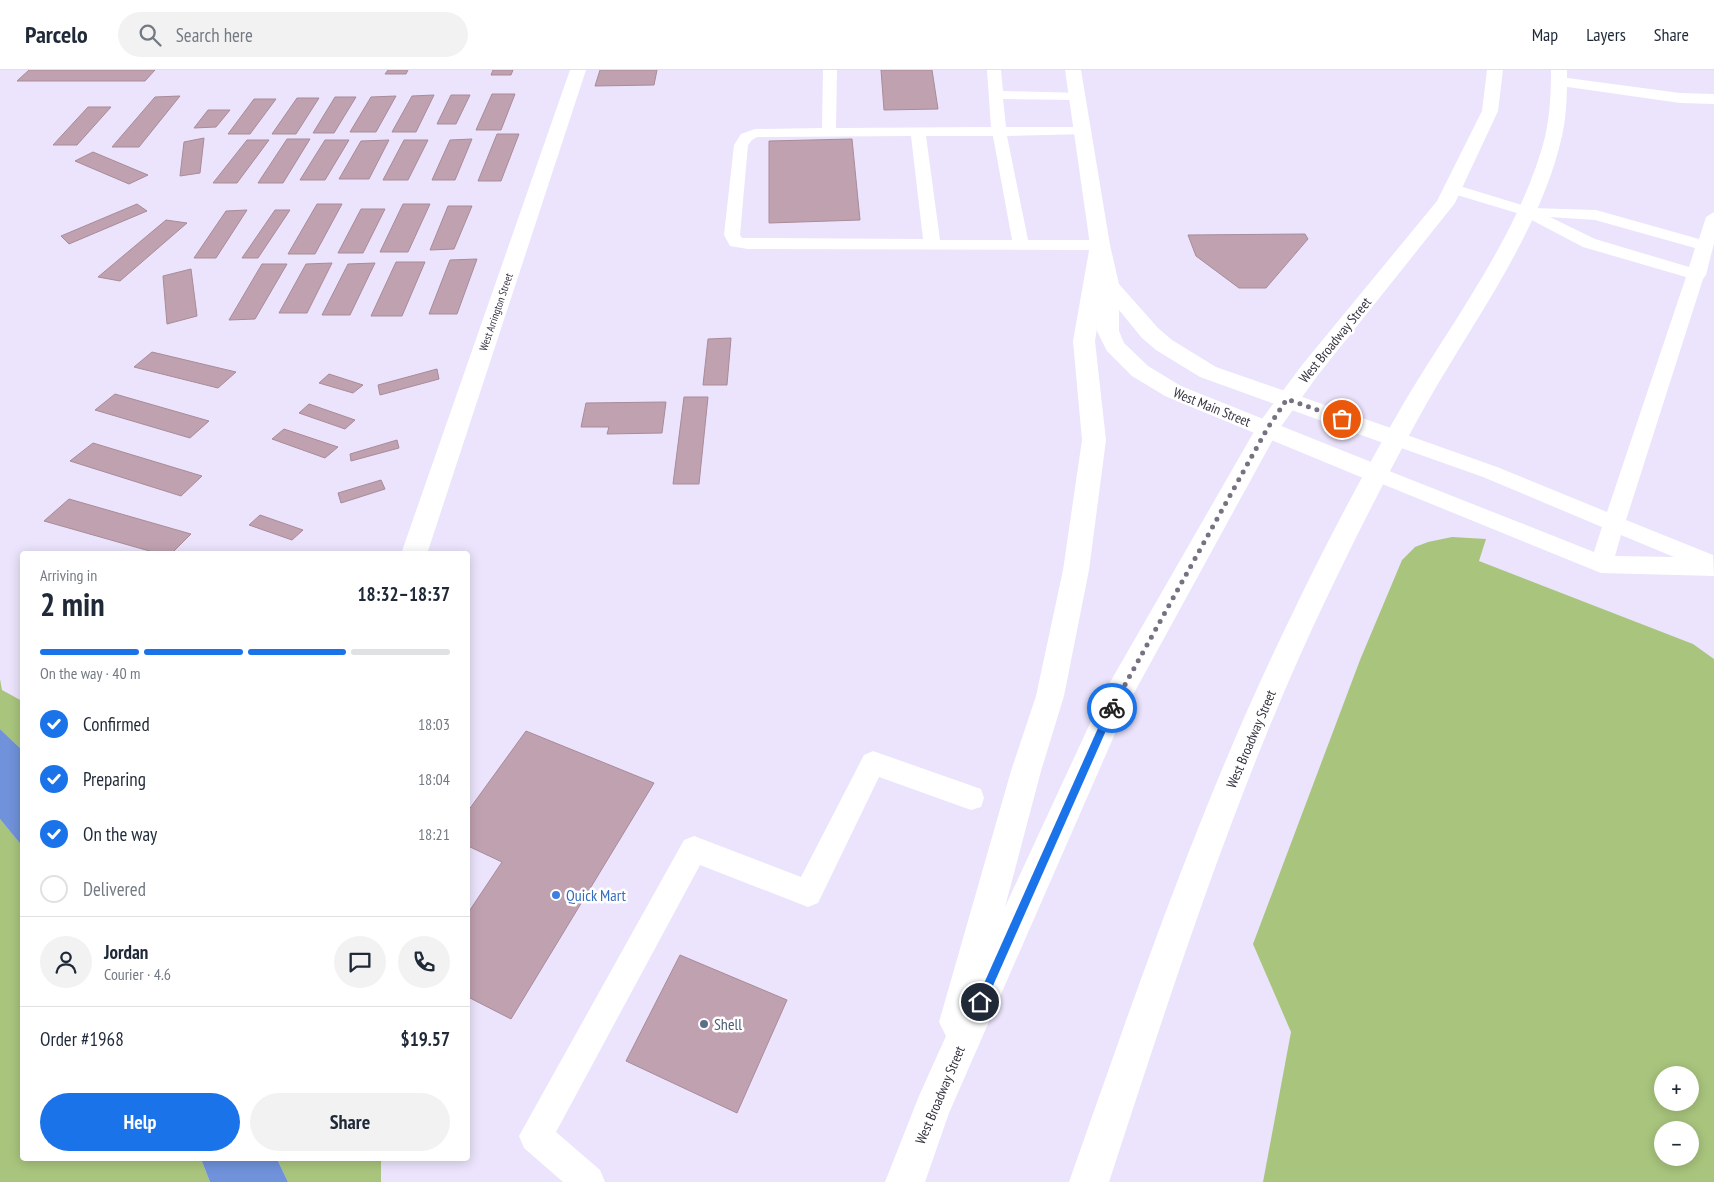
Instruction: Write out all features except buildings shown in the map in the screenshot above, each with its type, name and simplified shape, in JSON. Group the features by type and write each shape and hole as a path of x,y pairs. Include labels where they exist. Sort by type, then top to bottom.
{"main road":[{"name":"West Arrington Street","path":"415,551 578,70"},
{"name":"West Main Street","path":"1073,70 1100,245 1109,285 1108,331 1115,346 1126,358 1156,382 1173,391 1377,474"},
{"name":"West Broadway Street","path":"905,1182 932,1109 1116,700 1267,429 1287,399 1446,203 1490,111 1495,70"},
{"name":"West Broadway Street","path":"1089,1182 1169,950 1223,806 1278,673 1347,529 1397,438 1408,413 1481,294 1526,211 1541,174 1557,123 1559,76"},
{"path":"1559,76 1680,98 1714,99"},
{"path":"932,1109 1026,771 1050,696 1065,630 1076,570 1094,440 1084,341 1100,245"},
{"name":"West Main Street","path":"1109,285 1150,333 1183,358 1208,372 1397,438"}],"lane":[{"path":"829,131 830,70"},
{"path":"994,70 999,131 1021,245"},
{"path":"996,95 1077,96"},
{"path":"1082,131 767,132 746,137 741,144 732,234 736,242 748,244 1100,245"},
{"path":"918,132 932,245"},
{"path":"1453,189 1526,211 1590,243 1696,275"},
{"path":"1526,211 1596,216 1705,246"},
{"path":"1601,564 1712,222"},
{"path":"1397,438 1490,472 1714,566"},
{"path":"1377,474 1601,564 1714,566"},
{"path":"588,1182 536,1136 694,849 808,893 873,762 971,798"}],"green space":[{"path":"1452,537 1486,539 1479,561 1693,644 1714,659 1714,1182 1263,1182 1291,1032 1253,944 1360,660 1402,560 1415,547"},
{"path":"0,679 2,690 20,700 20,748 0,729"},
{"path":"0,819 20,844 20,1161 202,1161 210,1182 0,1182"},
{"path":"278,1161 381,1161 381,1182 288,1182"}],"water":[{"path":"0,729 20,748 20,844 0,819"},
{"path":"202,1161 278,1161 288,1182 210,1182"}],"way so far":[{"path":"1112,708 1267,429 1287,399 1342,419"}],"place":[{"name":"Quick Mart","path":"556,895"},
{"name":"Shell","path":"704,1024"}],"route":[{"path":"980,1002 1112,708"}]}
